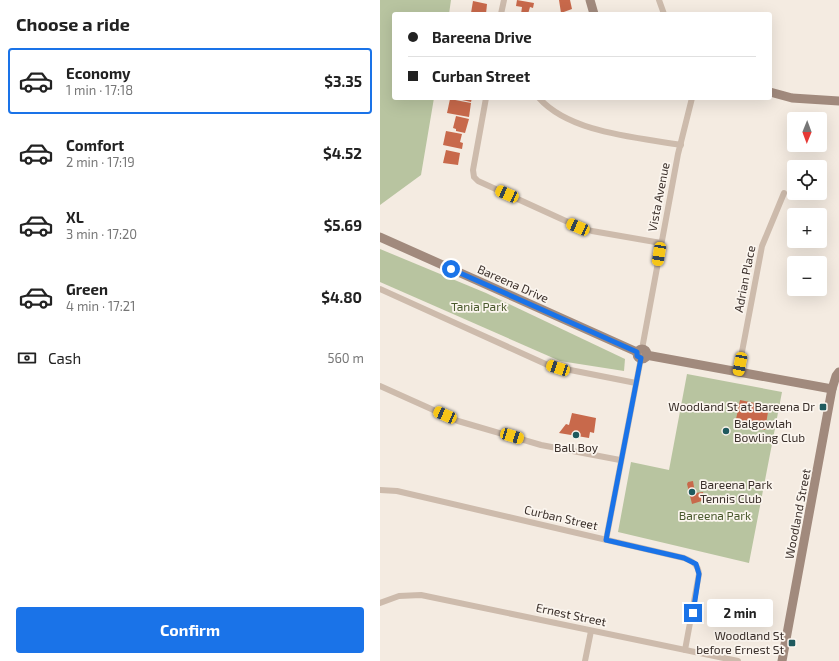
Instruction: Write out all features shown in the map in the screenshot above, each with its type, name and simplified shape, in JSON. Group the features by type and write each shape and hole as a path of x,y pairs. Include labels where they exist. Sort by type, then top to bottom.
{"street":[{"path":"501,12 504,0"},
{"path":"590,0 593,12"},
{"path":"659,0 663,12"},
{"path":"772,93 792,98 839,101"},
{"path":"486,100 473,170 474,177 478,181 578,227 592,231 661,243"},
{"path":"541,100 556,113 576,123 592,128 680,145"},
{"name":"Vista Avenue","path":"606,540 680,145 691,100"},
{"name":"Adrian Place","path":"738,373 762,246 784,193"},
{"name":"Bareena Drive","path":"380,237 642,354 738,373 832,389"},
{"path":"380,289 550,366 636,383"},
{"name":"Woodland Street","path":"782,661 832,389 836,376 839,372"},
{"path":"380,386 458,421 541,445 620,460"},
{"name":"Curban Street","path":"380,490 397,491 684,558 696,564 699,570 699,578 685,650"},
{"name":"Ernest Street","path":"380,602 399,596 421,595 437,597 685,650 719,659 738,661"},
{"path":"585,661 591,631"}],"green space":[{"path":"380,0 451,0 449,12 392,12 392,100 434,100 421,175 380,205"},
{"name":"Tania Park","path":"380,249 486,293 625,359 624,371 560,361 380,282"},
{"name":"Bareena Park","path":"687,374 782,392 749,563 618,532 631,462 669,470"}],"building":[{"path":"517,0 534,3 533,8 530,7 529,12 521,12 522,7 516,6"},
{"path":"559,0 570,0 572,9 561,12"},
{"path":"473,1 487,4 486,12 471,12"},
{"path":"450,100 471,103 469,117 447,113"},
{"path":"456,116 469,119 465,133 456,131 456,129 453,128"},
{"path":"446,131 462,134 460,142 463,143 462,149 443,145"},
{"path":"446,150 460,153 458,165 443,163"},
{"path":"740,400 769,406 765,430 735,424"},
{"path":"572,413 596,418 594,433 590,432 589,438 559,433 566,424 569,425"},
{"name":"Bareena Park Tennis Club","path":"693,481 695,493 703,492 705,500 692,504 687,484 688,482"}],"place":[{"name":"Woodland St at Bareena Dr","path":"823,407"},
{"name":"Balgowlah Bowling Club","path":"726,431"},
{"name":"Ball Boy","path":"576,435"},
{"name":"Bareena Park Tennis Club","path":"692,492"},
{"name":"Woodland St before Ernest St","path":"792,643"}],"route":[{"path":"451,269 637,352 637,356 641,358 620,460 606,540 688,559 696,564 699,574 693,613"}]}
